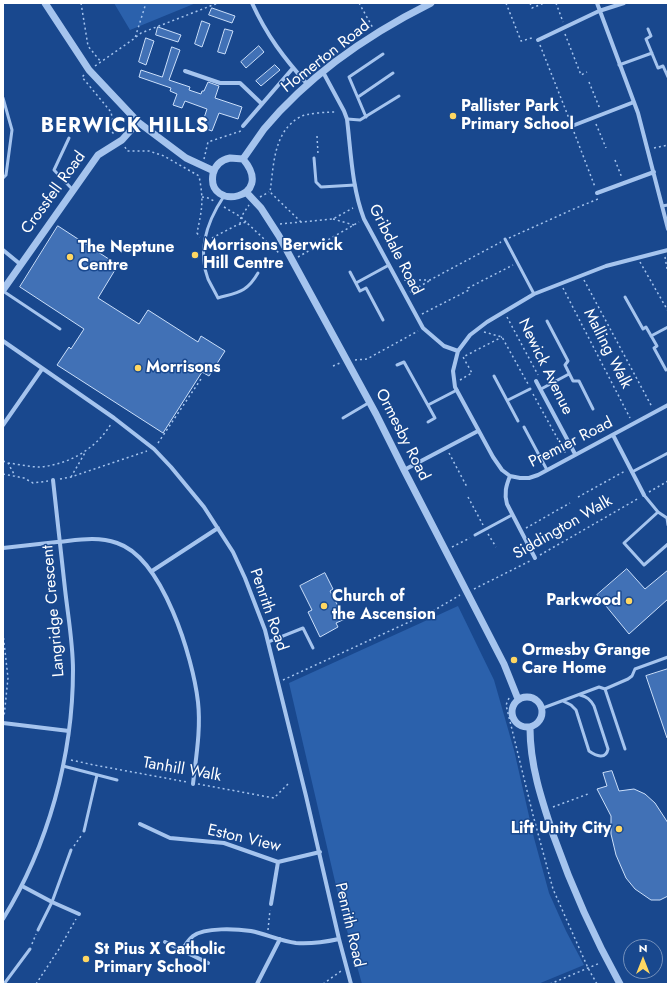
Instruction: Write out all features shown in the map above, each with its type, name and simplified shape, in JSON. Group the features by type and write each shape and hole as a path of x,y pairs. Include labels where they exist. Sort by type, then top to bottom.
{"street":[{"path":"46,3 89,70 138,122 186,158 214,171"},
{"path":"252,3 276,47 308,85"},
{"name":"Homerton Road","path":"243,159 264,130 295,97 323,72 376,33 421,5 431,3"},
{"path":"597,3 634,102 654,172 668,229"},
{"path":"538,40 599,11 624,3"},
{"path":"243,126 293,68"},
{"path":"185,71 220,83 240,83 262,104"},
{"name":"Gribdale Road","path":"323,72 344,111 347,120 358,205 364,219 423,328 444,346 458,352"},
{"path":"572,126 634,102"},
{"name":"Crossfell Road","path":"3,290 98,155 122,140 138,122"},
{"path":"224,159 243,159 252,172 252,181 246,192 239,197 230,198 218,192 212,178 214,171 218,163 224,159"},
{"path":"597,193 654,172"},
{"name":"Ormesby Road","path":"246,192 261,208 293,260 370,402 504,664 518,699"},
{"path":"3,250 20,264"},
{"path":"454,383 454,365 458,352 470,335 504,312 534,294 581,275 637,257 666,251"},
{"name":"Penrith Road","path":"3,341 114,418 154,449 191,490 204,507 232,552 245,578 265,630 351,984"},
{"path":"3,425 42,369"},
{"name":"Newick Avenue","path":"536,381 575,454"},
{"name":"Premier Road","path":"454,383 478,431 502,470 510,476 520,478 529,478 547,470 668,405"},
{"path":"404,470 478,431"},
{"path":"613,435 644,495"},
{"path":"510,476 505,496 507,504 534,558"},
{"name":"Langridge Crescent","path":"3,919 22,886 44,832 65,758 69,730 72,699 72,642 52,480"},
{"path":"152,571 218,528"},
{"path":"3,548 91,538 119,543 143,560 152,571 175,616 188,650 194,678 198,702 199,731 193,784"},
{"path":"525,697 534,699 543,708 542,715 538,723 530,728 517,725 513,720 512,709 518,699 525,697"},
{"path":"3,723 69,730"},
{"path":"530,728 531,754 538,788 545,810 566,869 590,924 620,984"},
{"name":"Eston View","path":"140,824 170,838 224,843 278,862 320,852"},
{"path":"271,904 278,862"},
{"path":"22,886 79,914"},
{"path":"182,951 192,936 197,933 204,932 236,930 250,931 280,939 306,943 339,939"},
{"path":"257,984 280,939"},
{"path":"165,942 208,963"}],"lane":[{"path":"648,29 651,36 646,39 658,68 663,66 668,77"},
{"path":"619,65 652,53"},
{"path":"366,117 349,77 384,54"},
{"path":"358,97 392,73"},
{"path":"347,120 360,120 399,96"},
{"path":"3,98 12,130 6,175 3,178"},
{"path":"69,138 54,170 73,190"},
{"path":"314,158 316,182 321,187 355,185"},
{"path":"224,196 212,216 204,242 204,255 208,278 218,298 244,290 249,286 258,272"},
{"path":"662,206 668,205"},
{"path":"505,239 534,294"},
{"path":"356,283 389,265"},
{"path":"350,272 360,291 366,288 383,320"},
{"path":"3,290 60,328"},
{"path":"625,297 643,329 646,327 657,346 654,348 666,370"},
{"path":"547,321 568,361 564,365 573,381 579,381 593,409"},
{"path":"651,336 668,327"},
{"path":"397,365 404,362 428,405 435,418 428,422"},
{"path":"541,389 569,374"},
{"path":"494,376 518,420"},
{"path":"508,400 530,389"},
{"path":"428,405 457,390"},
{"path":"343,418 370,402"},
{"path":"524,427 547,470"},
{"path":"632,470 668,453"},
{"path":"644,495 658,512 667,518 668,525"},
{"path":"658,512 624,543 644,565 668,544"},
{"path":"475,535 512,515"},
{"path":"268,642 303,628 313,648"},
{"path":"543,708 599,687 605,689 628,679 632,676 635,669 668,657"},
{"path":"605,689 625,749"},
{"path":"562,701 571,705 576,710 589,750 594,755 600,757 604,756 608,749 594,706 591,700 586,696 580,695"},
{"path":"63,766 117,780"},
{"path":"84,831 97,775"},
{"path":"38,930 52,902 71,850"},
{"path":"4,984 30,949"}],"path":[{"path":"81,3 88,46 101,62"},
{"path":"135,38 146,3"},
{"path":"199,176 164,156 149,151 127,151 122,140 110,130 114,122 111,112 82,77 89,70 135,38 141,32 218,3"},
{"path":"359,3 376,33"},
{"path":"506,3 521,41 533,37 538,40 597,193"},
{"path":"530,3 532,8 544,3"},
{"path":"556,3 581,74 587,72"},
{"path":"589,82 602,114"},
{"path":"301,222 270,192 276,148 287,128 301,116 344,111"},
{"path":"594,117 606,148"},
{"path":"243,126 241,132 208,142 203,166 199,176 203,206 197,233 204,242 246,222"},
{"path":"314,158 318,156 316,136"},
{"path":"648,150 668,145"},
{"path":"615,160 623,183"},
{"path":"202,197 208,198 241,217 281,256"},
{"path":"333,219 358,205"},
{"path":"271,224 333,219 354,225"},
{"path":"293,260 364,219"},
{"path":"666,251 668,274"},
{"path":"637,257 668,311"},
{"path":"416,316 469,290 468,288 517,263"},
{"name":"Malling Walk","path":"581,275 655,412"},
{"path":"405,294 430,280"},
{"name":"Malling Walk","path":"561,283 633,424"},
{"name":"Newick Avenue","path":"504,312 540,379 536,381"},
{"path":"333,366 347,360 367,359 423,328"},
{"path":"454,383 472,373 464,357 502,338"},
{"path":"3,474 24,478 33,483 71,477 154,449 201,379"},
{"path":"71,477 86,451 104,434 114,418"},
{"path":"446,448 467,487"},
{"path":"3,461 38,467 67,460 86,451"},
{"path":"8,463 15,477"},
{"path":"578,496 632,470"},
{"name":"Siddington Walk","path":"278,683 433,610 480,586 534,558 668,481"},
{"path":"468,496 496,548"},
{"path":"520,531 570,503"},
{"path":"446,551 475,535"},
{"path":"3,633 8,678 3,723"},
{"path":"513,686 506,705 553,889 588,968 597,984"},
{"name":"Tanhill Walk","path":"65,758 193,784 274,798 290,782"},
{"path":"533,815 588,794"},
{"path":"71,850 84,831"},
{"path":"267,935 271,904"},
{"path":"36,984 59,949 79,914"},
{"path":"30,949 38,930"},
{"path":"550,984 607,960"},
{"path":"323,984 346,968"}],"shaded area":[{"path":"114,3 196,3 130,30"},
{"path":"458,606 494,680 514,750 534,838 549,893 566,931 584,965 538,984 362,984 343,916 289,683"}],"building":[{"path":"212,8 235,16 232,23 209,15"},
{"path":"202,21 210,24 202,47 195,44"},
{"path":"158,27 181,35 178,42 156,35"},
{"path":"225,29 233,31 225,54 218,52"},
{"path":"146,38 154,41 146,65 139,62"},
{"path":"259,46 264,52 246,68 241,62"},
{"path":"172,47 180,50 169,80 190,87 189,90 201,94 208,82 219,86 215,98 242,107 238,119 219,113 212,131 201,127 207,109 185,101 182,108 173,105 177,94 170,91 171,88 139,77 141,70 162,77"},
{"path":"275,65 280,70 261,86 256,81"},
{"name":"Morrisons","path":"58,226 118,265 98,298 139,324 148,310 198,342 201,336 225,351 209,376 202,372 163,433 57,365 69,347 71,349 84,329 20,287"},
{"name":"Parkwood","path":"627,569 645,589 668,570 668,599 629,634 597,595"},
{"name":"Church of the Ascension","path":"325,573 333,589 330,591 345,619 336,623 338,627 320,637 308,612 312,610 300,586"},
{"path":"668,669 668,737 667,738 646,676"},
{"path":"612,771 619,791 634,789 645,794 655,803 668,823 668,896 660,900 651,900 635,889 626,878 616,855 611,834 611,816 597,789 607,786 603,773"}],"place":[{"name":"Pallister Park Primary School","path":"453,116"},
{"name":"Morrisons Berwick Hill Centre","path":"195,255"},
{"name":"The Neptune Centre","path":"70,257"},
{"name":"Morrisons","path":"138,368"},
{"name":"Parkwood","path":"629,601"},
{"name":"Church of the Ascension","path":"324,606"},
{"name":"Ormesby Grange Care Home","path":"514,660"},
{"name":"Lift Unity City","path":"619,829"},
{"name":"St Pius X Catholic Primary School","path":"86,959"}],"district":[{"name":"BERWICK HILLS","path":"125,127"}]}
